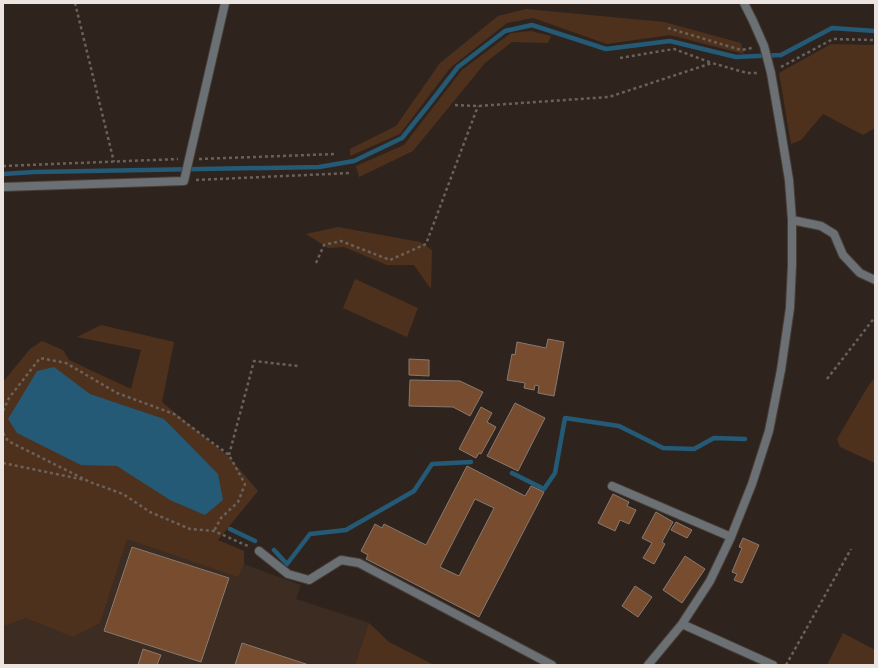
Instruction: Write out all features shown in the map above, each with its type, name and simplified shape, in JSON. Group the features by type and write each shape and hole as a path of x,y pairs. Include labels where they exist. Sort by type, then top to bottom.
{"street":[{"path":"3,187 184,181 225,3"},
{"path":"648,665 682,624 710,581 731,537 752,484 769,431 781,370 790,308 792,220 789,180 782,131 771,73 764,46 744,3"},
{"path":"792,220 821,226 834,234 843,255 860,272 875,280"},
{"path":"612,486 731,537"},
{"path":"259,551 288,574 309,580 341,560 359,563 552,665"},
{"path":"682,624 773,665"}],"path":[{"path":"75,3 114,162"},
{"path":"668,28 741,50 764,46"},
{"path":"620,58 674,49 712,63 747,73 771,73 833,39 875,40"},
{"path":"455,105 478,106 609,97 712,63"},
{"path":"316,263 324,244 341,241 390,260 426,244 478,106"},
{"path":"3,166 336,154"},
{"path":"184,181 351,173"},
{"path":"827,379 875,317"},
{"path":"3,411 9,398 40,358 66,363 117,393 174,414 229,455 245,484 238,502 221,518 214,531"},
{"path":"229,455 254,361 298,366"},
{"path":"3,433 8,441 90,482 123,494 150,512 190,529 214,531 259,551"},
{"path":"3,463 90,482"},
{"path":"786,665 851,550"}],"shaded area":[{"path":"526,9 664,22 741,43 744,54 670,35 607,44 533,18 507,23 450,68 400,134 350,156 350,149 396,126 440,63 498,16"},
{"path":"531,31 551,36 548,43 512,42 485,63 413,151 359,177 356,166 404,145 462,70 511,33"},
{"path":"831,44 875,45 875,128 863,135 823,114 801,140 791,144 779,73"},
{"path":"338,227 420,242 432,250 431,289 414,265 387,265 344,247 328,248 306,234"},
{"path":"355,279 418,308 407,337 343,308"},
{"path":"101,325 174,342 162,402 229,457 258,491 218,540 244,551 244,564 238,577 127,539 100,623 73,637 26,618 3,626 3,382 30,349 42,341 63,350 69,360 131,389 141,350 77,337"},
{"path":"875,377 875,463 840,447 837,439"},
{"path":"3,476 244,551 244,564 301,585 296,599 369,623 355,665 3,665"},
{"path":"369,623 389,642 434,665 355,665"},
{"path":"843,633 875,650 875,665 827,665"}],"water":[{"path":"54,367 90,394 164,419 218,474 223,500 205,515 170,500 117,466 81,465 17,433 8,419 37,371"}],"building":[{"path":"548,339 564,342 554,396 538,393 539,386 535,385 534,390 524,388 525,383 507,380 512,354 515,355 517,342 546,348"},
{"path":"409,359 429,360 429,376 409,375"},
{"path":"410,380 460,381 483,392 470,416 453,407 409,406"},
{"path":"515,403 545,418 518,471 487,456"},
{"path":"481,407 492,413 487,422 496,427 481,454 479,453 476,458 459,449"},
{"path":"467,466 525,496 531,486 544,492 479,617 366,559 368,555 361,551 375,524 382,528 384,524 426,545","holes":["475,499 494,508 459,576 440,567"]},
{"path":"613,494 629,502 627,506 636,510 629,524 620,520 615,531 598,523"},
{"path":"656,512 673,522 662,542 665,544 654,564 643,558 652,543 642,538"},
{"path":"676,522 692,530 687,538 671,530"},
{"path":"743,538 759,545 742,583 734,580 737,574 732,572 742,548 739,547"},
{"path":"132,547 229,578 201,662 104,631"},
{"path":"685,556 705,569 682,603 663,590"},
{"path":"635,586 652,597 638,617 622,606"},
{"path":"242,643 309,665 235,665"},
{"path":"143,649 161,655 157,665 138,665"}],"waterway":[{"path":"3,174 34,172 319,167 354,161 402,138 458,67 505,31 532,25 606,49 670,41 736,57 781,55 832,28 875,31"},
{"path":"512,473 544,489 555,473 565,418 619,426 663,448 694,449 714,438 745,439"},
{"path":"274,550 287,564 310,534 346,530 414,491 432,464 471,462"},
{"path":"230,529 255,541"}]}
